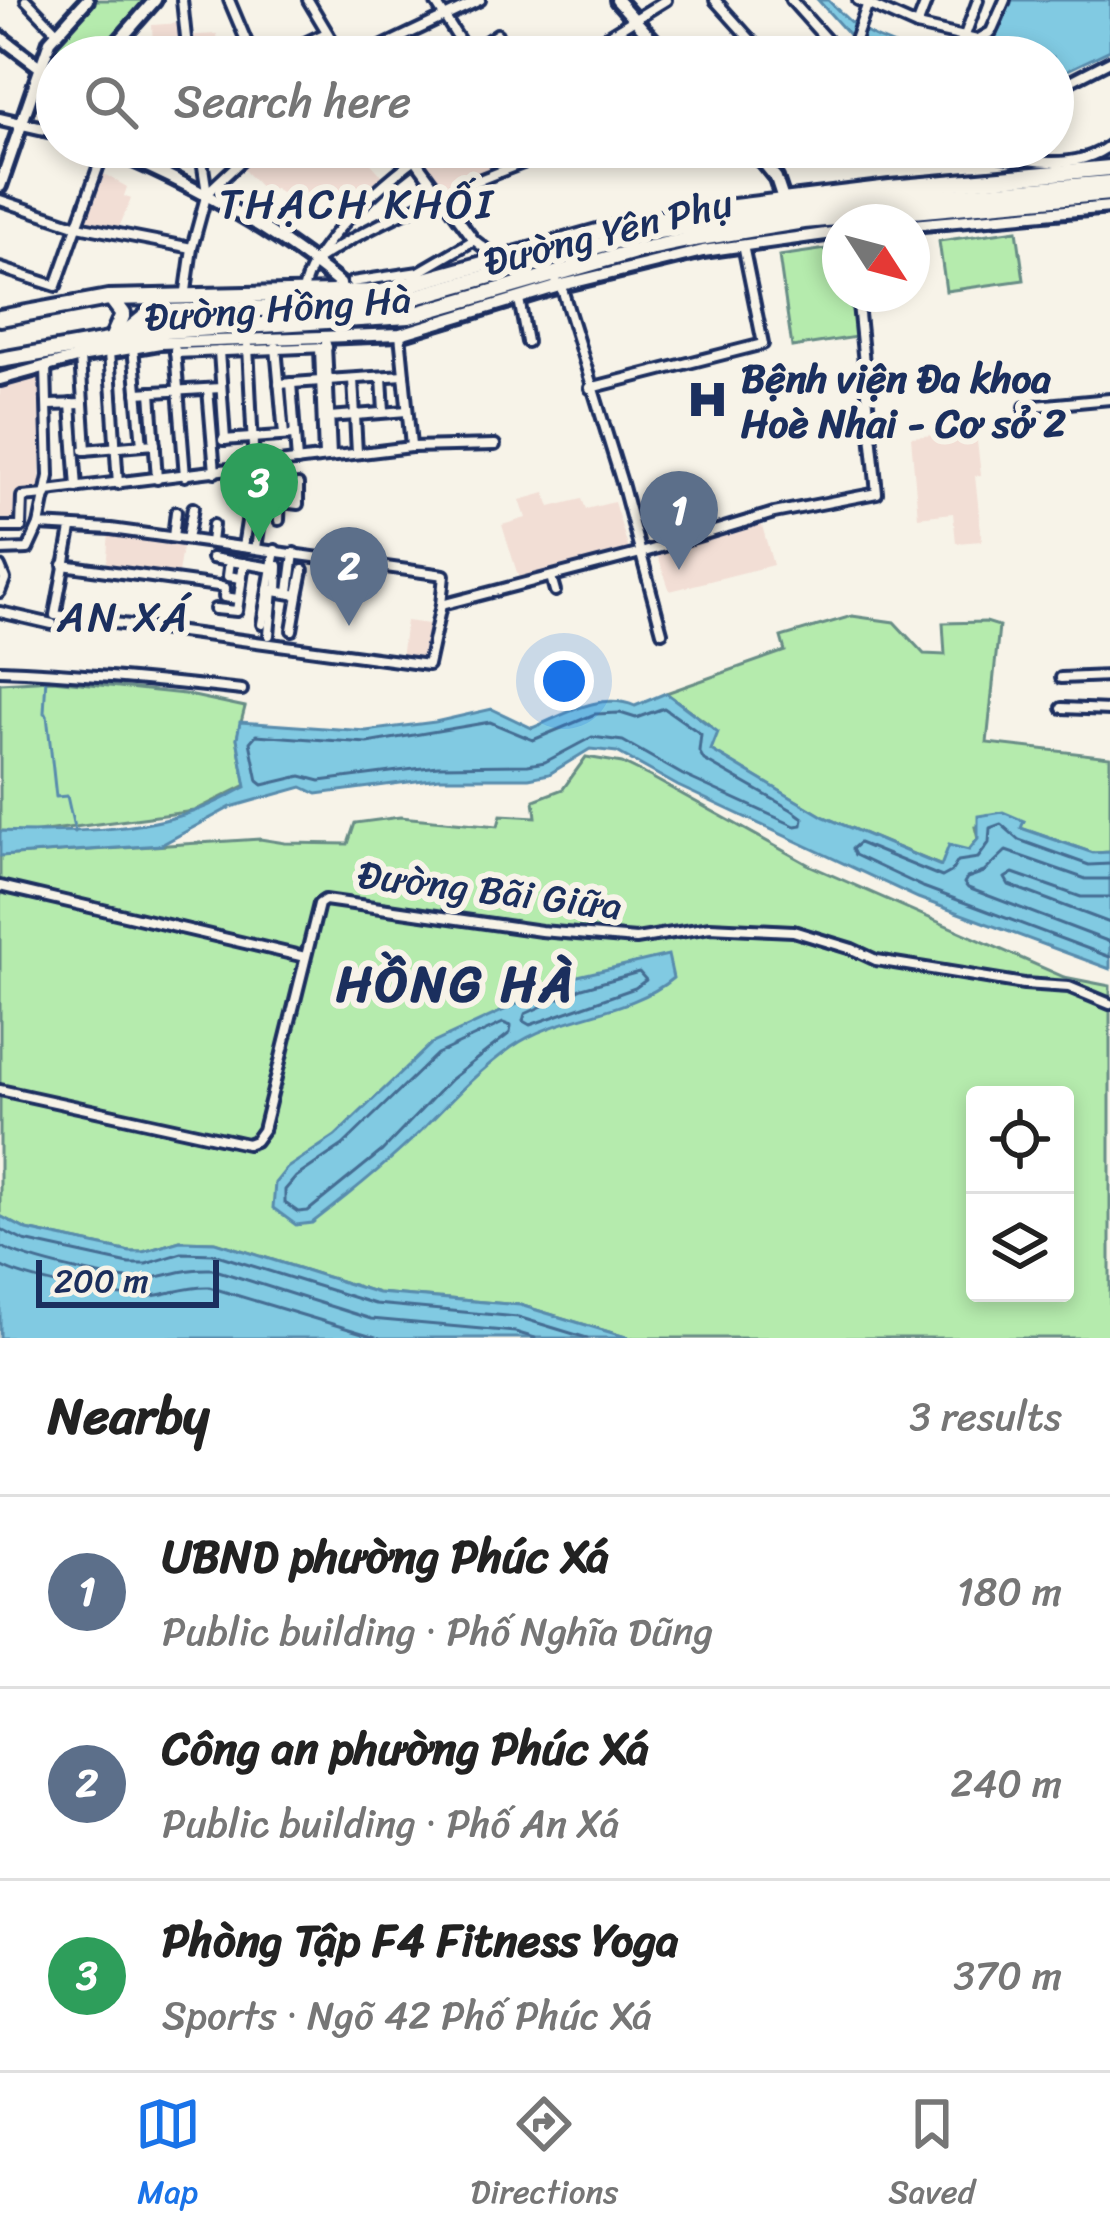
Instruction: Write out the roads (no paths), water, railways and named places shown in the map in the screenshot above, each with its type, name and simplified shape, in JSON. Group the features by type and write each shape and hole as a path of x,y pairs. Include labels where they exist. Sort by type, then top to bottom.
{"main road":[{"name":"Đường Yên Phụ","path":"131,298 146,309 162,312 341,308 410,316 560,282 657,246 849,198 1110,168"},
{"name":"Đường Yên Phụ","path":"849,198 1102,184"},
{"path":"1068,196 1102,184"},
{"name":"Đường Yên Phụ","path":"0,318 111,298 303,296 341,308 627,225 1110,193"},
{"name":"Đường Yên Phụ","path":"0,360 405,301 644,232 786,212"},
{"path":"111,298 123,312 120,343"},
{"name":"Đường Yên Phụ","path":"120,343 140,320 162,312"}],"street":[{"path":"26,0 56,31"},
{"path":"54,36 87,0"},
{"path":"123,36 154,0"},
{"path":"182,0 186,36"},
{"path":"229,0 245,36"},
{"path":"308,0 328,36"},
{"path":"434,0 456,36"},
{"path":"402,36 480,0"},
{"path":"617,0 650,36"},
{"path":"607,36 666,0"},
{"path":"715,0 747,36"},
{"path":"790,0 825,36"},
{"path":"917,26 927,0"},
{"path":"988,36 1005,0"},
{"path":"965,36 976,1"},
{"path":"857,36 865,2 917,26 956,36"},
{"path":"320,36 326,33"},
{"path":"0,37 36,65"},
{"path":"1074,79 1110,61"},
{"path":"0,186 36,83"},
{"path":"0,119 36,125"},
{"path":"1074,161 1091,158 1110,145"},
{"path":"0,268 56,286 97,168"},
{"path":"150,168 207,194 314,262 340,284 341,308"},
{"path":"185,298 207,194 203,168"},
{"path":"207,194 234,168"},
{"path":"303,296 314,262 405,168"},
{"path":"422,168 474,240 500,260"},
{"path":"335,242 515,168"},
{"path":"768,168 776,178 786,212"},
{"path":"0,200 78,226 192,248"},
{"path":"930,223 1110,207"},
{"name":"Đường Hồng Hà","path":"0,379 81,362 120,343 175,348 400,334 560,282 743,245 822,234"},
{"path":"454,273 474,240"},
{"path":"352,282 419,272 474,240"},
{"path":"590,388 763,344 743,245"},
{"path":"560,282 662,632"},
{"path":"519,299 527,341"},
{"path":"442,604 640,554 773,513 877,493 859,312"},
{"path":"400,334 411,447"},
{"path":"323,341 327,456"},
{"path":"120,343 137,393 142,446"},
{"path":"118,484 120,343"},
{"path":"276,343 288,435 298,461"},
{"path":"248,345 254,466"},
{"path":"219,346 225,440"},
{"path":"175,348 185,476"},
{"path":"81,362 86,450"},
{"path":"0,592 5,579 2,551 28,549 46,493 46,367"},
{"path":"279,384 404,375"},
{"path":"382,377 384,412"},
{"path":"353,379 357,453"},
{"path":"324,381 327,456"},
{"path":"288,435 291,383"},
{"path":"208,388 215,472"},
{"path":"137,393 221,388"},
{"path":"151,392 157,479"},
{"path":"1025,411 1110,399"},
{"path":"71,404 77,488"},
{"path":"48,405 83,404"},
{"path":"328,416 407,412"},
{"path":"212,441 288,435"},
{"path":"74,451 154,445"},
{"path":"0,527 21,527 22,497 46,493 411,447 495,445"},
{"path":"279,520 281,463"},
{"path":"243,547 251,494 298,504 298,484"},
{"path":"187,538 193,508"},
{"path":"173,537 176,512"},
{"path":"248,518 260,521 256,548"},
{"path":"0,613 428,665 444,575 187,538 39,525"},
{"path":"213,525 212,561 275,567"},
{"path":"53,619 71,529"},
{"path":"269,635 275,550"},
{"path":"292,630 294,553"},
{"path":"230,561 228,576 242,578"},
{"path":"215,609 237,611 244,563"},
{"path":"63,565 218,586 225,588 224,597 238,599"},
{"path":"293,594 303,570"},
{"path":"551,577 555,591"},
{"path":"272,590 293,594"},
{"path":"262,624 272,590"},
{"path":"271,615 294,618"},
{"path":"0,670 57,670 242,689"},
{"path":"1061,678 1110,676"},
{"path":"1062,708 1110,710"},
{"path":"0,886 305,957"},
{"name":"Đường Bãi Giữa","path":"0,1090 247,1144 255,1141 263,1130 319,904 325,900 541,932 636,939 710,927 793,932 832,941 876,960 1083,992 1110,1004"}],"water":[{"path":"818,0 828,0 873,36 850,36"},
{"path":"1010,0 1110,0 1110,50 1074,67 1074,36 994,36"},
{"path":"666,693 718,732 711,750 824,817 941,866 949,845 969,850 978,839 978,816 1003,812 1024,821 1021,828 1093,853 1110,852 1110,969 918,898 678,786 617,752 590,749 549,774 529,778 439,778 317,794 302,787 231,807 161,845 0,856 0,831 73,831 150,823 202,809 246,787 237,738 240,722 366,731 492,709 532,728 596,703 635,706"},
{"path":"668,955 673,978 636,1000 551,1027 512,1047 384,1165 312,1223 296,1225 273,1208 275,1183 287,1168 335,1136 431,1044 578,976"},
{"path":"0,1216 27,1230 130,1252 180,1241 215,1242 378,1293 520,1305 629,1338 0,1338"}],"waterway":[{"path":"46,677 44,713 56,797 67,796 75,832"}],"place":[{"name":"Bệnh viện Đa khoa Hoè Nhai - Cơ sở 2","path":"707,400"},
{"name":"Phòng Tập F4 Fitness Yoga","path":"259,542"},
{"name":"UBND phường Phúc Xá","path":"679,570"},
{"name":"Công an phường Phúc Xá","path":"349,626"}],"district":[{"name":"THẠCH KHỐI","path":"357,204"},
{"name":"AN XÁ","path":"124,617"},
{"name":"HỒNG HÀ","path":"456,984"}]}
